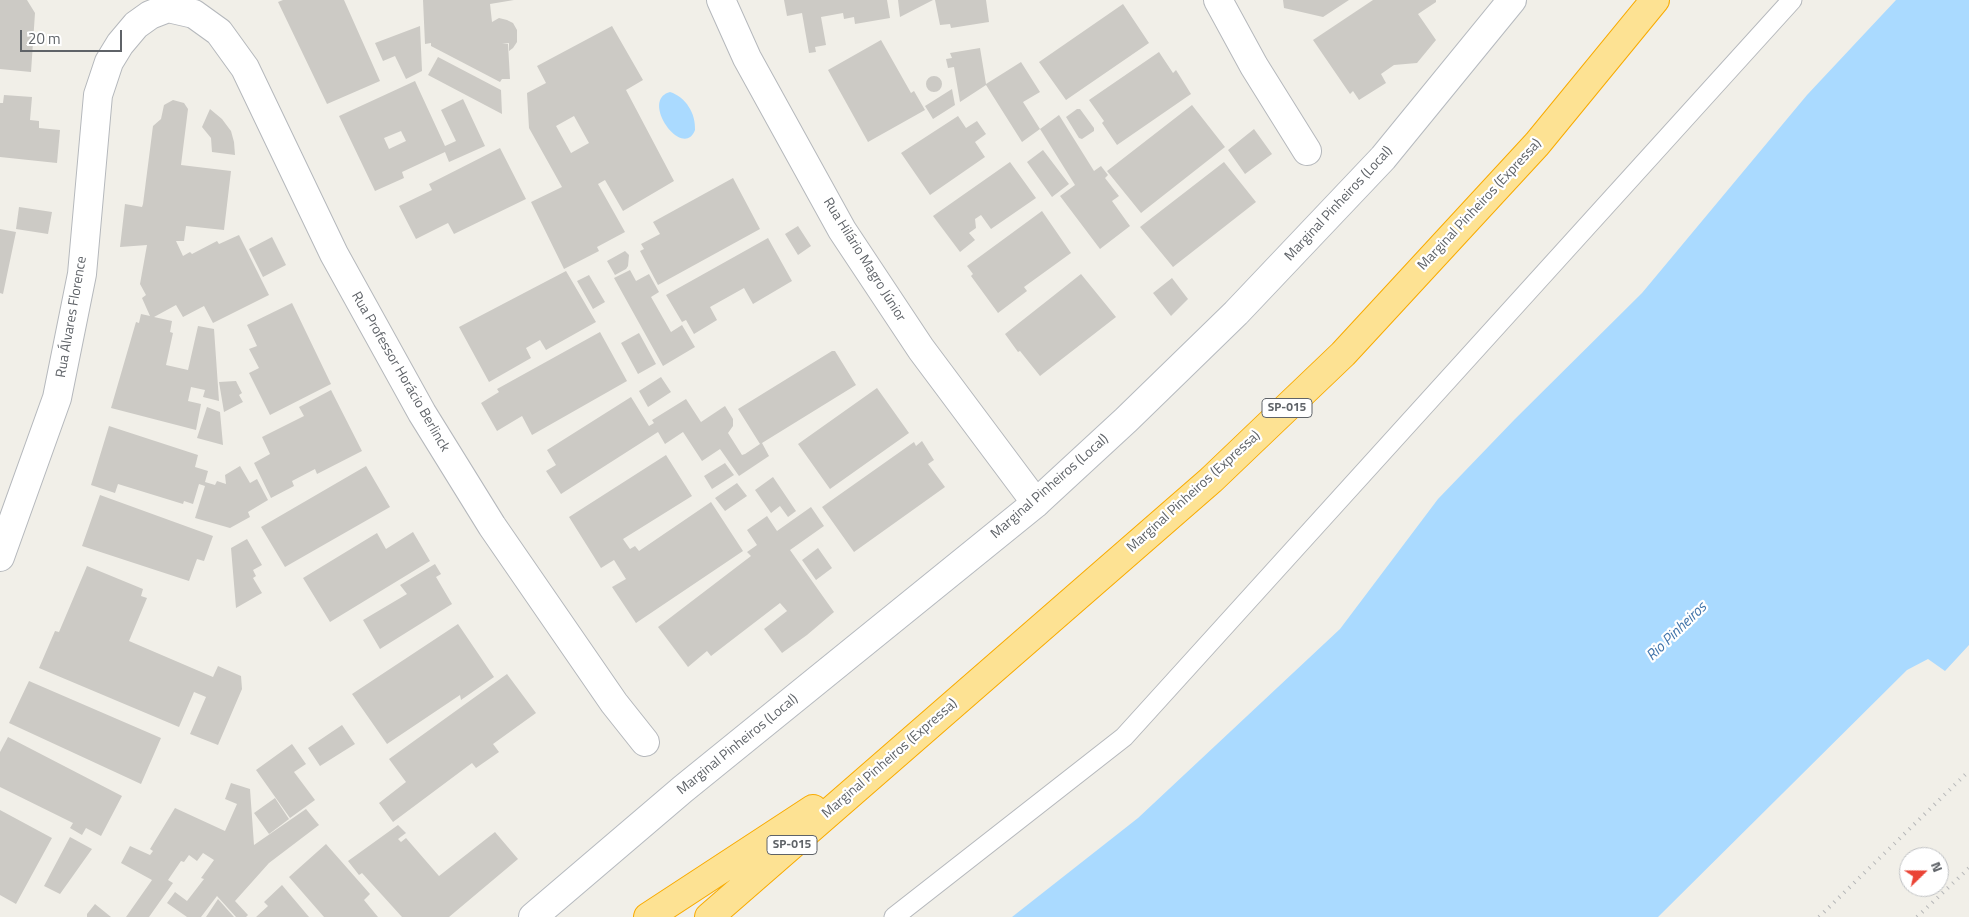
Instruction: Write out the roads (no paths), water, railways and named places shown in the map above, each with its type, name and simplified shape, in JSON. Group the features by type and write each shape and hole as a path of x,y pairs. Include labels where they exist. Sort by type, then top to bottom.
{"highway":[{"name":"Marginal Pinheiros (Expressa)","path":"709,917 1211,480 1344,354 1537,144 1655,0"},
{"path":"648,917 805,814 875,773"}],"street":[{"name":"Rua Hilário Magro Júnior","path":"721,0 746,58 842,230 921,349 1036,503"},
{"path":"1218,0 1254,66 1307,151"},
{"name":"Marginal Pinheiros (Local)","path":"533,917 683,790 1036,503 1126,420 1236,313 1377,165 1512,0"},
{"name":"Rua Álvares Florence","path":"0,557 57,398 82,274 98,95 109,62 120,44 136,25 150,15 168,8"},
{"name":"Rua Professor Horácio Berlinck","path":"168,8 194,14 220,32 245,68 334,254 422,414 492,526 614,702 644,742"}],"lane":[{"path":"894,917 1124,737 1792,0"}],"water":[{"name":"Rio Pinheiros","path":"1896,0 1969,0 1969,645 1945,671 1928,659 1907,670 1658,917 1012,917 1138,818 1340,629 1438,499 1515,419 1642,293 1807,95"},
{"path":"670,92 681,98 692,112 695,130 689,138 682,138 674,134 666,126 661,116 659,106 662,97"}],"railway":[{"path":"1819,917 1969,771"},
{"path":"1917,917 1969,868"}]}
